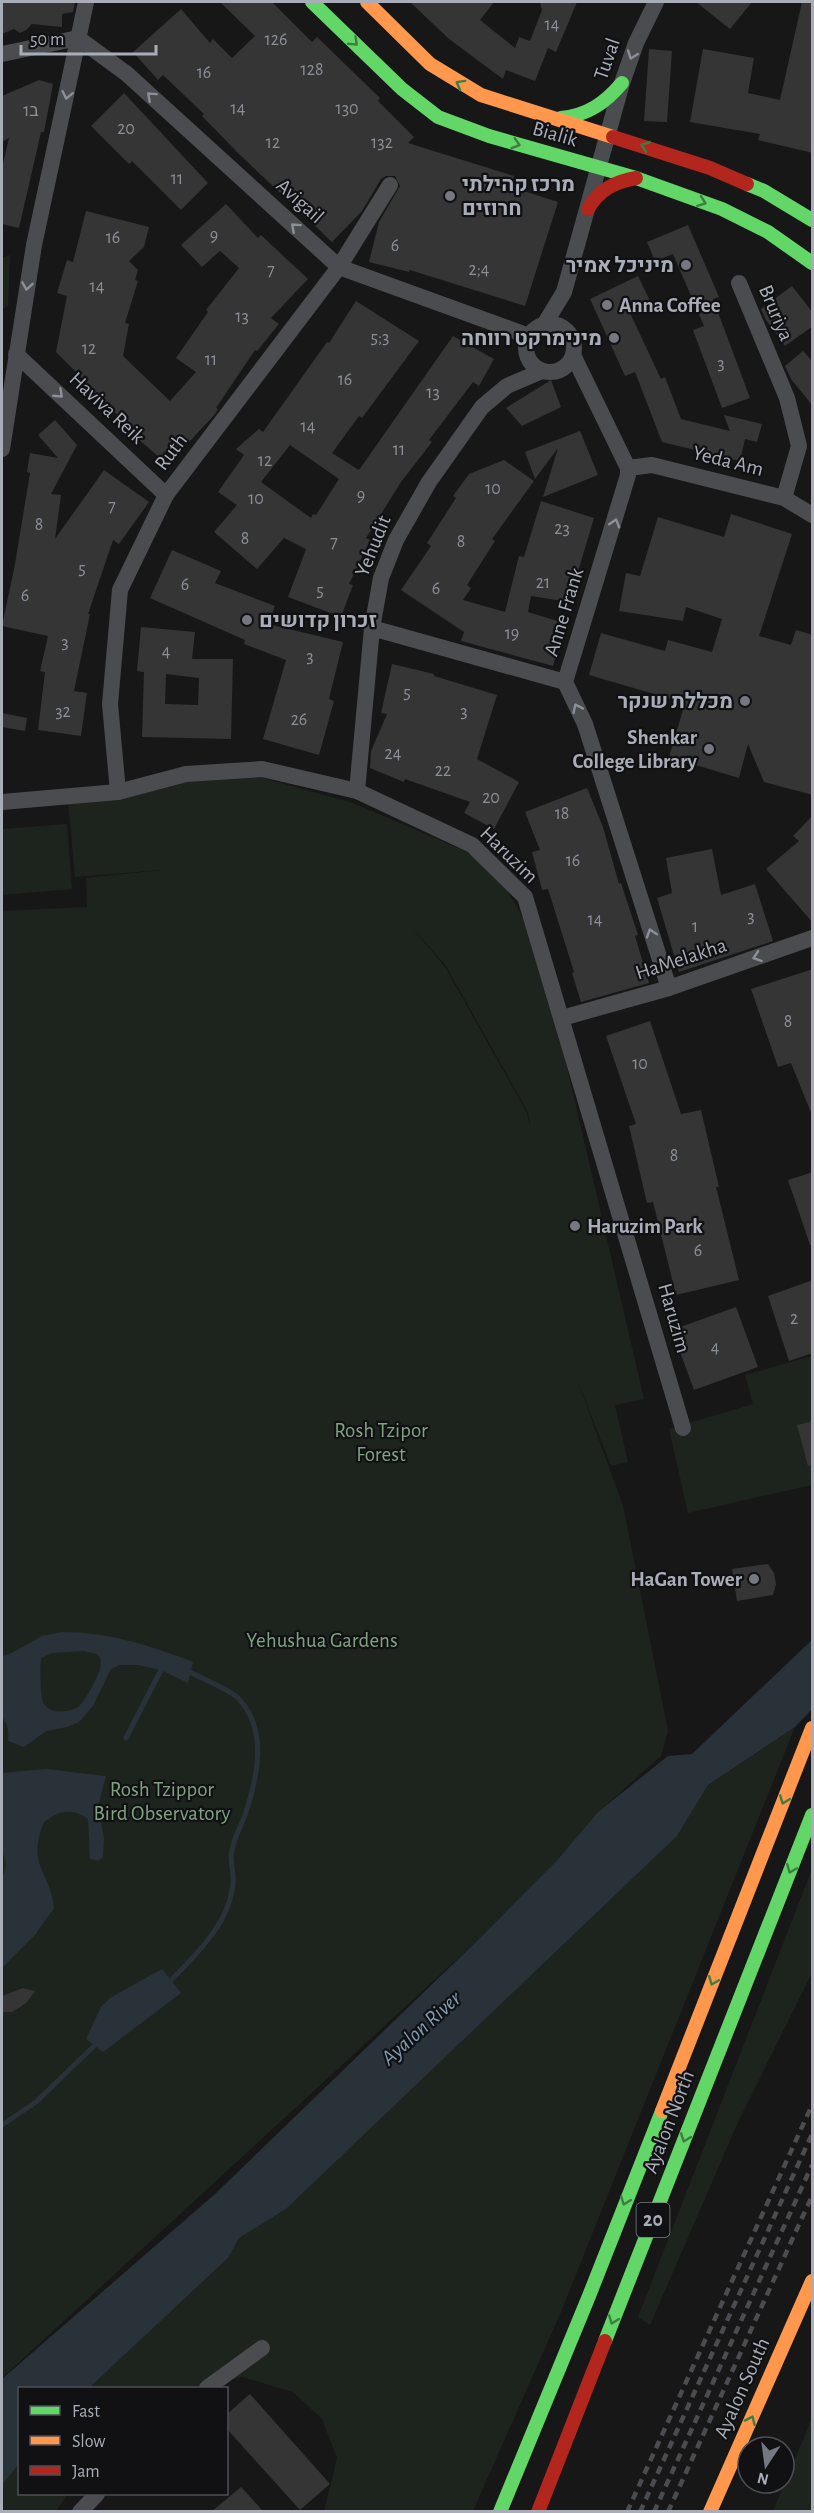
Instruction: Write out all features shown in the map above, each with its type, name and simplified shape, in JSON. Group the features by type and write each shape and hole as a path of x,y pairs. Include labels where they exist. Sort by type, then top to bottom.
{"main road":[{"name":"Bialik","path":"312,2 402,89 438,117 489,136 636,178 744,219 785,242 813,263"},
{"name":"Bialik","path":"367,2 430,64 481,95 710,168 784,202 813,220"},
{"path":"552,118 570,117 597,109 622,84"},
{"path":"588,209 598,193 604,189 620,181 636,178"},
{"path":"501,2509 813,1728"},
{"name":"Ayalon North","path":"538,2511 813,1815"},
{"path":"664,2152 768,1928"},
{"path":"501,2509 640,2206"},
{"name":"Ayalon South","path":"710,2511 813,2281"}],"street":[{"path":"2,449 34,245 86,2"},
{"name":"Tuval","path":"599,168 607,134 636,43 656,2"},
{"path":"2,54 78,38"},
{"name":"Avigail","path":"78,38 127,74 339,267 529,336"},
{"path":"573,355 566,366 559,370 542,371 531,364 526,354 529,336 544,325 564,292 599,168"},
{"name":"Ruth","path":"118,792 110,704 120,590 166,495 339,267 390,185"},
{"name":"Bruriya","path":"739,283 787,398 798,446 784,498"},
{"path":"564,292 564,329"},
{"path":"544,325 557,325 564,329 572,339 573,355 628,468"},
{"name":"Haviva Reik","path":"16,354 166,495"},
{"name":"Yehudit","path":"507,386 526,354"},
{"name":"Yehudit","path":"357,791 372,628 381,578 396,540 429,482 482,407 507,386 542,371"},
{"name":"Yeda Am","path":"628,468 652,465 784,498 813,515"},
{"name":"Anne Frank","path":"628,468 625,489 565,682 585,724 669,988"},
{"path":"372,628 565,682"},
{"name":"Haruzim","path":"2,802 118,792 186,774 262,770 357,791 472,845 525,897 683,1428"},
{"name":"HaMelakha","path":"562,1018 669,988 813,938"},
{"path":"208,2387 262,2348"},
{"path":"80,2511 95,2495"}],"green space":[{"path":"10,255 8,306 2,309 2,258"},
{"name":"Yehushua Gardens","path":"259,777 353,803 465,851 480,862 507,890 523,918 556,1020 644,1399 615,1405 628,1462 611,1466 577,1379 623,1506 668,1731 661,1756 598,1812 559,1858 481,1937 2,2378 2,911 87,907 86,878 162,870 75,877 68,801 190,779","holes":["409,924 446,966 528,1112 531,1131 527,1113 445,967"]},
{"path":"67,824 72,889 2,895 2,829"},
{"path":"812,1356 812,1485 688,1513 669,1429 753,1404 745,1375"},
{"path":"795,1727 561,2312 473,2511 324,2511 337,2458 322,2419 293,2392 242,2377 198,2387 90,2387 228,2258 238,2238 286,2209 677,1836 708,1785"},
{"path":"812,1869 812,1973 739,2120 650,2325 638,2317"},
{"path":"812,2418 812,2511 773,2511 780,2495 796,2495 796,2456"},
{"path":"18,2465 18,2495 67,2495 56,2511 2,2512 2,2485"}],"water":[{"path":"62,1632 96,1634 160,1650 193,1662 188,1683 161,1670 139,1665 119,1665 111,1669 93,1706 79,1722 46,1731 24,1747 8,1741 8,1728 2,1717 2,1656 42,1636","holes":["84,1651 97,1654 101,1666 81,1704 65,1711 55,1711 47,1707 42,1696 41,1658 52,1653"]},
{"name":"Ayalon River","path":"812,1640 812,1709 795,1727 708,1785 677,1836 286,2209 239,2238 228,2258 90,2387 18,2387 18,2465 2,2485 2,2379 215,2194 481,1937 559,1858 598,1812 668,1756 692,1754"},
{"path":"46,1769 106,1776 98,1806 104,1839 103,1857 98,1861 90,1859 88,1819 82,1815 65,1812 44,1822 37,1849 38,1859 52,1895 54,1908 34,1936 2,1968 2,1879 6,1865 2,1849 2,1773"},
{"path":"162,1969 181,1993 103,2052 86,2039 101,2007 110,1998"}],"building":[{"path":"2,2 75,2 73,12 62,14 62,27 32,24 20,33 14,29 2,34"},
{"path":"220,2 272,2 312,42 317,37 380,98 378,101 414,137 408,143 514,176 511,187 558,202 525,306 410,270 409,272 369,262 379,222 400,186 395,176 386,176 381,179 362,211 332,242 239,154 202,116 204,114 163,75 158,80 133,52 181,9 210,43 213,39 232,58 255,36"},
{"path":"410,2 494,2 480,20 515,48 519,37 530,41 542,10 540,2 577,2 556,52 548,48 535,81 506,70 503,79 449,39"},
{"path":"696,2 752,2 730,29"},
{"path":"802,2 813,2 813,153 758,140 760,134 690,122 703,49 754,58 748,93 780,100"},
{"path":"649,49 672,51 667,122 644,121"},
{"path":"39,80 53,84 44,132 41,132 19,228 2,224 2,168 9,138 2,142 2,96"},
{"path":"124,93 208,183 181,210 132,161 129,164 91,126"},
{"path":"226,204 258,238 261,235 308,279 271,318 279,324 257,351 255,350 216,408 218,409 215,414 168,465 137,438 139,435 94,393 95,391 56,352 67,296 57,293 67,260 73,262 86,211 149,227 144,247 129,261 138,270 135,280 138,281 125,323 129,324 123,356 170,401 196,372 176,358 208,312 206,310 239,268 220,251 202,267 181,245"},
{"path":"688,225 719,297 713,299 750,398 722,408 693,330 704,326 673,254 655,261 647,242"},
{"path":"638,276 651,303 630,313 661,379 665,377 681,419 730,431 724,415 762,424 757,442 745,439 740,461 662,442 635,372 625,376 590,299"},
{"path":"792,286 813,313 813,326 785,346 761,309"},
{"path":"356,301 419,341 362,418 359,416 332,453 359,470 453,336 494,359 479,386 473,382 429,440 432,442 401,482 366,538 370,540 349,584 353,585 341,617 288,597 306,549 284,538 257,569 214,532 237,505 218,492 244,455 236,449 259,429 263,432 327,342 329,343","holes":["290,445 339,479 316,515 313,514 311,518 261,482"]},
{"path":"803,351 813,362 813,406 791,379 785,366"},
{"path":"551,380 561,407 522,426 506,408"},
{"path":"55,420 77,445 51,494 61,495 55,539 104,470 149,502 119,544 113,540 88,614 90,614 74,691 87,693 81,736 38,730 45,672 40,671 48,636 2,626 30,473 27,472 30,453 58,458 38,435"},
{"path":"580,431 598,475 543,497 558,448 535,479 525,452"},
{"path":"504,460 534,481 492,539 495,541 467,585 471,588 463,600 505,612 519,556 524,557 541,501 594,518 569,602 531,596 528,612 564,623 553,666 461,641 464,632 401,590 431,546 427,543 456,498 453,496 469,474"},
{"path":"731,514 792,534 759,636 791,645 796,630 813,635 813,795 764,782 748,744 739,778 669,757 685,703 589,675 601,633 665,651 668,640 712,652 722,619 686,607 683,621 619,611 626,573 640,576 658,517 724,537"},
{"path":"172,550 221,571 215,583 275,606 268,624 343,642 329,699 334,701 319,755 263,739 286,660 244,644 245,640 150,598"},
{"path":"141,627 195,632 192,659 233,659 231,739 142,737 144,672 137,671","holes":["166,674 199,678 198,705 165,704"]},
{"path":"392,664 434,674 434,676 497,695 477,759 519,782 494,829 464,813 470,802 405,779 404,782 370,768 371,751 387,714 381,713"},
{"path":"2,713 27,718 25,731 2,727"},
{"path":"587,788 603,827 619,884 621,883 638,935 635,936 649,983 581,1002 548,889 542,890 532,852 540,850 525,812"},
{"path":"813,815 813,923 766,869 799,841 793,836"},
{"path":"712,849 721,895 755,884 773,941 679,972 657,898 672,893 666,858"},
{"path":"813,969 812,1115 791,1063 778,1067 751,989"},
{"path":"650,1021 681,1114 701,1110 719,1187 716,1187 739,1280 676,1295 653,1202 647,1203 629,1126 636,1124 606,1036"},
{"path":"813,1172 813,1245 810,1245 788,1180"},
{"path":"813,1280 813,1353 789,1361 768,1296"},
{"path":"736,1307 758,1367 694,1390 672,1330"},
{"path":"813,1421 813,1465 808,1466 797,1425"},
{"name":"HaGan Tower","path":"768,1564 774,1573 776,1584 773,1595 737,1601 732,1569"},
{"path":"23,1988 35,1991 20,2007 12,2012 2,2012 2,1996"},
{"path":"250,2394 330,2484 300,2510 228,2430 228,2413"},
{"path":"241,2487 263,2511 212,2511"}],"waterway":[{"path":"126,1738 161,1670"},
{"path":"171,1980 202,1948 226,1910 233,1882 231,1854 249,1801 258,1755 254,1725 248,1711 238,1698 190,1672"},
{"path":"2,2125 36,2102 95,2045"}],"railway":[{"path":"627,2512 812,2105"},
{"path":"640,2512 812,2134"},
{"path":"654,2512 812,2165"},
{"path":"668,2512 812,2196"}],"traffic: fast":[{"path":"312,2 402,89 438,117 489,136 636,178 722,209 768,232 812,263"},
{"path":"561,118 580,114 595,107 622,83"},
{"path":"747,184 764,191 812,220"},
{"path":"605,2341 812,1815"},
{"path":"500,2512 662,2111"}],"traffic: slow":[{"path":"367,2 430,64 481,95 613,137"},
{"path":"662,2111 812,1728"},
{"path":"710,2512 812,2281"}],"traffic: jam":[{"path":"613,137 710,168 747,184"},
{"path":"588,209 608,188 636,178"},
{"path":"538,2512 605,2341"}],"place":[{"name":"מרכז קהילתי חרוזים","path":"450,196"},
{"name":"מיניכל אמיר","path":"686,265"},
{"name":"Anna Coffee","path":"607,305"},
{"name":"מינימרקט רווחה","path":"614,338"},
{"name":"זכרון קדושים","path":"247,620"},
{"name":"מכללת שנקר","path":"745,701"},
{"name":"Shenkar College Library","path":"709,749"},
{"name":"Haruzim Park","path":"575,1226"},
{"name":"HaGan Tower","path":"754,1579"}],"park label":[{"name":"Rosh Tzipor Forest","path":"381,1442"},
{"name":"Rosh Tzippor Bird Observatory","path":"162,1801"}]}
